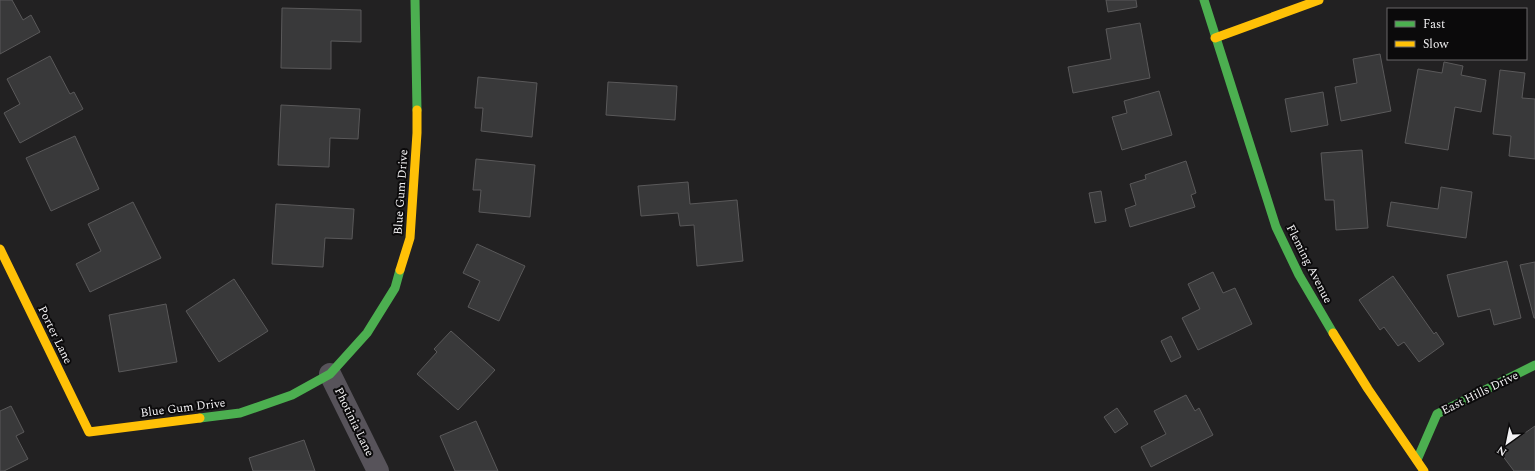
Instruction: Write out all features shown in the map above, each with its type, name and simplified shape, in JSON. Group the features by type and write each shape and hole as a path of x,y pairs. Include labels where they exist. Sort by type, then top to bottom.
{"street":[{"name":"Blue Gum Drive","path":"89,432 240,413 292,395 330,374 368,333 395,288 410,238 417,133 414,0"},
{"name":"Fleming Avenue","path":"1204,0 1276,227 1324,318 1418,467"},
{"path":"1215,38 1319,0"},
{"name":"Porter Lane","path":"0,249 89,432"},
{"name":"East Hills Drive","path":"1418,467 1437,414 1535,365"},
{"name":"Photinia Lane","path":"330,374 378,471"}],"building":[{"path":"0,0 12,0 23,20 31,15 40,32 0,54"},
{"path":"1106,0 1136,0 1137,7 1108,12"},
{"path":"282,8 361,10 361,42 331,41 331,69 281,68"},
{"path":"1140,23 1150,78 1073,93 1068,67 1111,59 1106,29"},
{"path":"1380,54 1391,111 1341,121 1335,87 1357,83 1353,59"},
{"path":"50,56 70,94 74,92 83,109 20,143 4,113 20,104 7,79"},
{"path":"1444,62 1463,66 1461,75 1486,80 1481,112 1455,107 1448,150 1405,143 1418,69 1442,73"},
{"path":"1500,70 1525,73 1522,98 1535,99 1535,159 1509,156 1511,136 1493,134"},
{"path":"478,77 537,83 532,137 481,131 483,108 475,108"},
{"path":"608,82 677,86 675,120 606,115"},
{"path":"1159,91 1172,135 1122,150 1112,117 1127,113 1124,101"},
{"path":"1323,92 1328,125 1291,132 1285,99"},
{"path":"281,105 360,109 358,139 330,138 329,167 278,165"},
{"path":"75,136 99,189 51,211 26,158"},
{"path":"1362,150 1368,228 1336,230 1334,200 1325,200 1321,153"},
{"path":"476,159 535,165 530,217 479,212 481,190 473,190"},
{"path":"1186,161 1196,193 1191,195 1195,207 1130,227 1125,209 1136,205 1130,184 1146,179 1145,175"},
{"path":"688,182 690,204 737,200 743,261 697,266 694,225 680,226 678,213 641,216 638,186"},
{"path":"1441,187 1472,192 1466,238 1387,226 1391,202 1438,209"},
{"path":"1101,191 1106,221 1095,223 1089,193"},
{"path":"133,202 161,258 90,292 76,264 101,251 88,224"},
{"path":"276,204 354,209 352,239 325,238 323,267 272,264"},
{"path":"477,244 525,266 499,321 468,307 480,281 463,273"},
{"path":"1507,261 1521,318 1494,325 1490,309 1458,317 1447,275"},
{"path":"1535,262 1535,318 1534,318 1520,265"},
{"path":"1213,272 1223,293 1235,288 1252,324 1198,350 1182,318 1200,309 1188,284"},
{"path":"1393,276 1434,334 1436,332 1444,344 1419,362 1404,342 1398,346 1384,327 1380,330 1359,300"},
{"path":"234,279 268,331 219,362 186,311"},
{"path":"166,304 177,362 119,372 109,315"},
{"path":"451,331 495,370 458,410 417,374 437,352 434,349"},
{"path":"1171,336 1181,357 1171,362 1161,341"},
{"path":"1186,395 1195,411 1199,408 1213,435 1151,467 1141,447 1166,434 1154,411"},
{"path":"11,406 24,432 16,436 28,459 4,471 0,471 0,411"},
{"path":"1117,408 1128,424 1115,433 1104,417"},
{"path":"476,421 498,471 455,471 440,436"},
{"path":"1535,426 1535,471 1514,471 1499,451"},
{"path":"304,440 315,471 253,471 249,458"}],"traffic: fast":[{"path":"415,0 417,110"},
{"path":"1204,0 1276,227 1299,275 1333,333"},
{"path":"200,418 240,413 292,395 330,374 367,333 395,288 400,270"},
{"path":"1417,460 1437,414 1535,365"}],"traffic: slow":[{"path":"1215,38 1319,0"},
{"path":"400,270 410,238 417,133 417,110"},
{"path":"0,249 89,432 200,418"},
{"path":"1333,333 1368,389 1424,471"}]}
